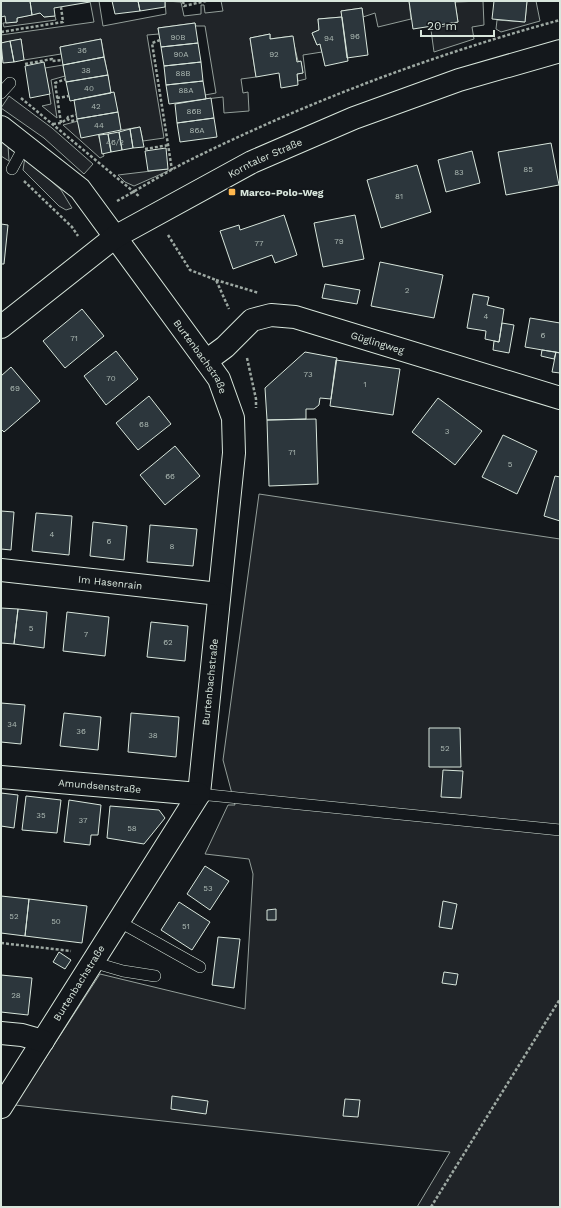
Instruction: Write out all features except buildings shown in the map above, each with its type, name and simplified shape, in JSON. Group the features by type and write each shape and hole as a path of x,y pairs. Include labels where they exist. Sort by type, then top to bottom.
{"street":[{"name":"Korntaler Straße","path":"1,326 116,237 154,214 252,162 354,118 459,80 560,51"},
{"path":"1,127 80,188 116,237"},
{"name":"Burtenbachstraße","path":"1,1107 199,794 234,453 233,418 219,379 116,237"},
{"name":"Güglingweg","path":"206,360 225,347 252,320 271,315 295,317 560,398"},
{"name":"Im Hasenrain","path":"1,570 219,594"},
{"name":"Amundsenstraße","path":"1,777 199,794"},
{"path":"1,1033 22,1035 43,1041"}],"lane":[{"path":"12,170 25,145"},
{"path":"199,794 560,830"},
{"path":"118,921 200,967"},
{"path":"92,962 123,971 155,976"}],"path":[{"path":"183,1 184,6 206,1"},
{"path":"1,32 63,22 61,7"},
{"path":"160,40 152,43 172,170"},
{"path":"25,64 52,59 52,61 62,60"},
{"path":"61,123 55,83 66,79"},
{"path":"6,88 53,124 103,169 135,191 154,214"},
{"path":"57,98 69,96"},
{"path":"53,124 61,123 68,117 77,115"},
{"path":"66,119 71,121 78,120"},
{"path":"145,149 169,145"},
{"path":"12,170 72,227 92,255"},
{"path":"1,942 78,952 92,962"},
{"path":"431,1207 560,998"}],"shaded area":[{"path":"90,1 99,1 103,26 166,14 165,1 181,2 184,16 201,14 201,5 204,5 205,13 223,11 221,1 409,1 411,19 378,27 375,13 363,17 362,8 341,11 342,17 318,19 319,30 312,33 317,45 320,44 322,52 303,55 306,79 298,81 297,74 303,73 301,62 298,61 292,36 270,39 270,34 250,38 256,77 241,79 243,93 248,92 249,111 224,113 223,97 206,99 205,95 216,93 205,26 196,26 195,23 158,28 159,34 147,35 164,138 143,141 140,127 121,130 114,93 111,93 101,39 60,47 61,54 24,60 21,39 1,43 1,35 94,22"},
{"path":"483,1 484,25 472,27 474,39 434,52 431,30 458,22 455,2"},
{"path":"527,1 536,1 540,21 501,32 496,29 497,20 525,22"},
{"path":"40,13 44,17 55,16 56,20 4,27 3,23 17,22 17,18"},
{"path":"63,65 65,76 51,80 57,118 42,106 51,104 45,68"},
{"path":"9,96 52,128 93,164 84,174 44,138 1,108"},
{"path":"78,121 81,137 98,134 104,156 100,158 63,125"},
{"path":"1,138 8,145 9,161 1,156"},
{"path":"25,157 61,190 72,208 66,210 59,206 23,170"},
{"path":"168,169 168,171 134,186 125,182 118,175"},
{"path":"259,494 560,539 560,1207 417,1207 450,1152 15,1105 100,974 245,1009 253,874 249,859 205,854 228,805 235,805 223,760"}],"place":[{"name":"Marco-Polo-Weg","path":"232,192"}]}
